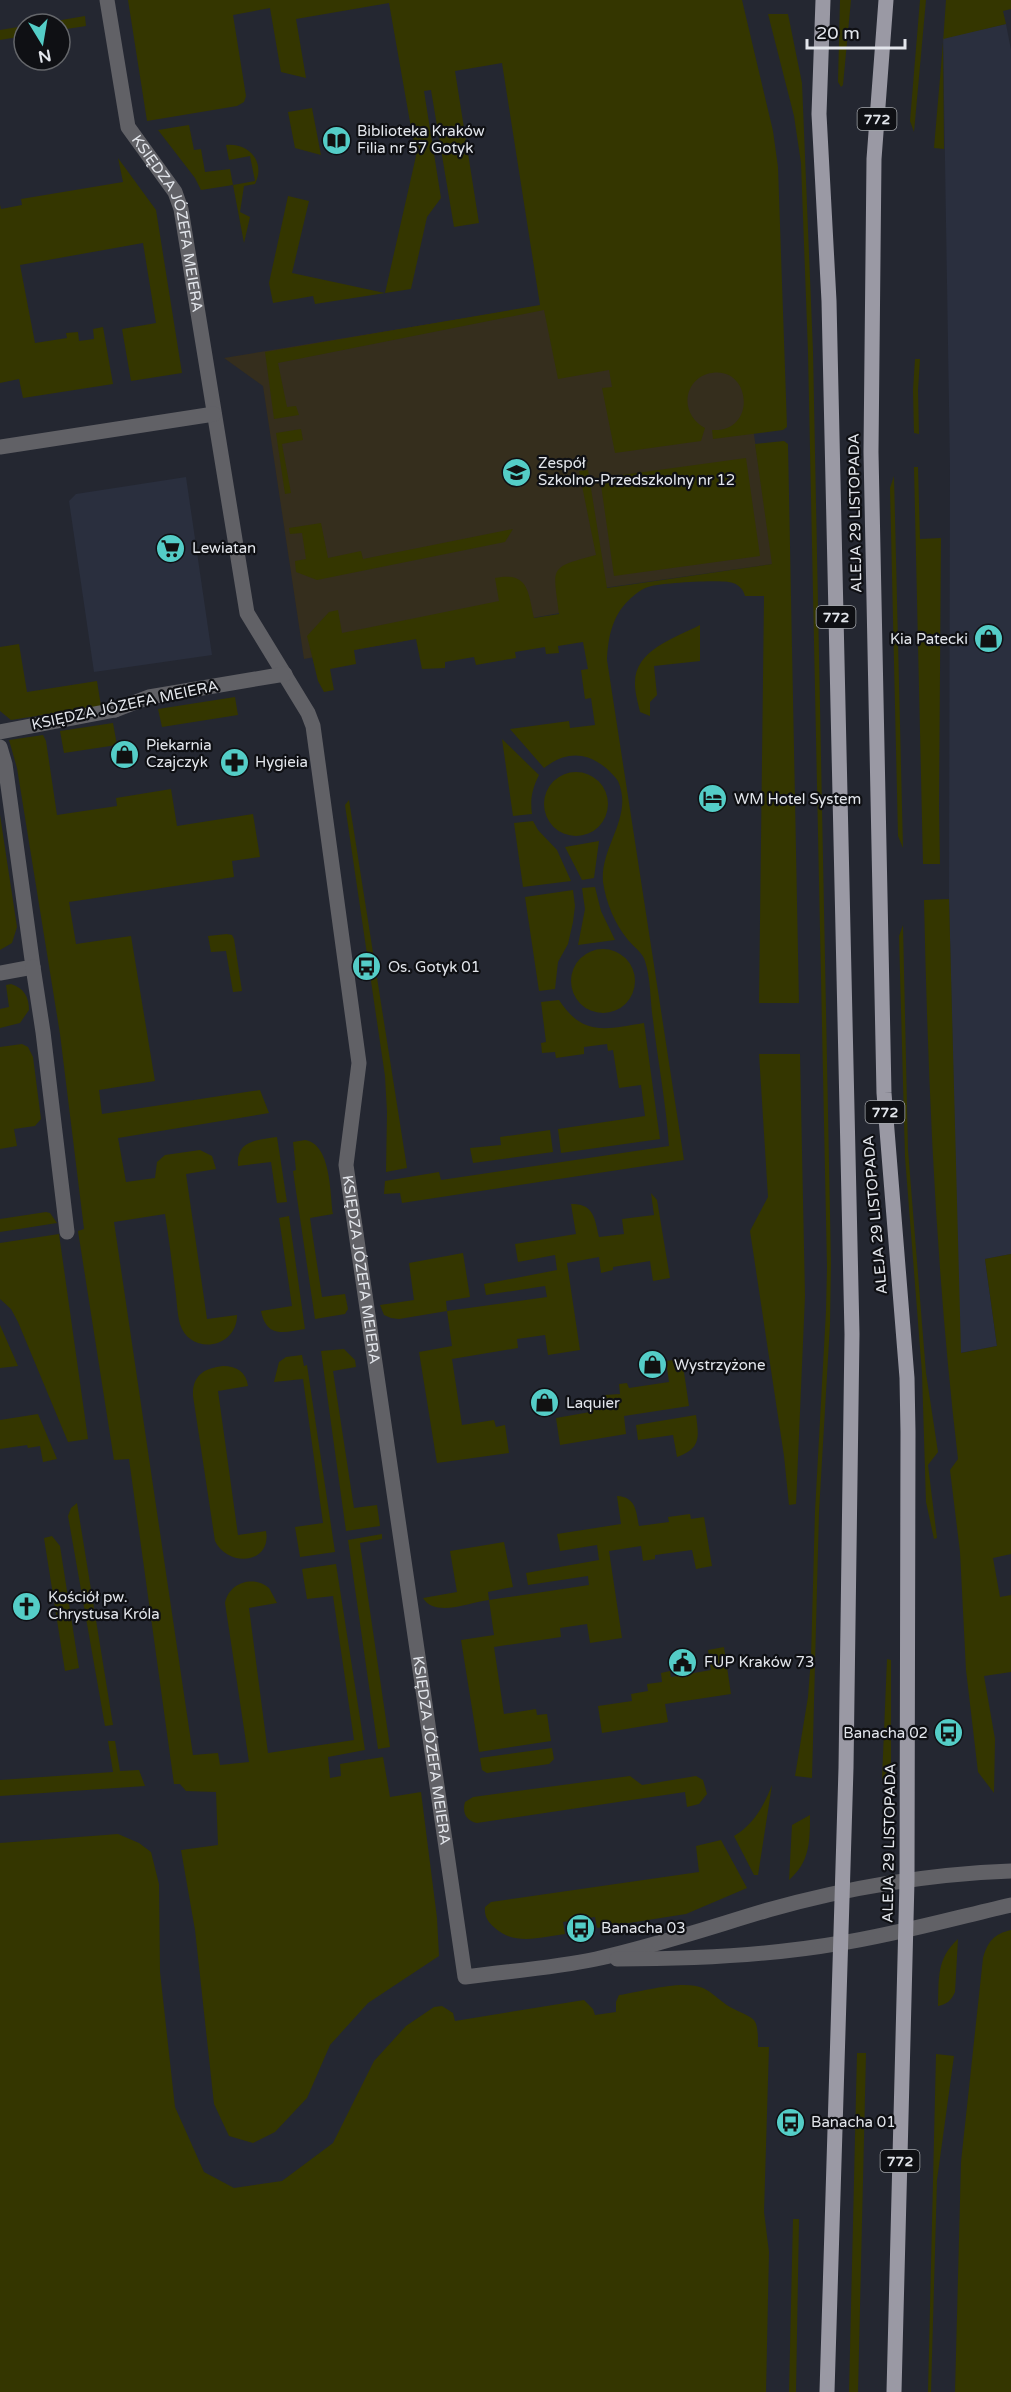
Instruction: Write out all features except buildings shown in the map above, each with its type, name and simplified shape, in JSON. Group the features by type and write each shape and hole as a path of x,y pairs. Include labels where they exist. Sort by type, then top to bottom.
{"main road":[{"name":"ALEJA 29 LISTOPADA","path":"823,0 819,114 829,301 852,1334 846,1744 827,2392"},
{"name":"ALEJA 29 LISTOPADA","path":"886,0 874,159 872,452 884,1093 908,1410 907,1881 894,2392"}],"street":[{"name":"KSIĘDZA JÓZEFA MEIERA","path":"107,0 128,127 179,200 247,613 308,713 313,726 359,1063 346,1165 465,1977 594,1959"},
{"path":"0,447 214,414"},
{"name":"KSIĘDZA JÓZEFA MEIERA","path":"0,732 115,710 149,697 285,674"},
{"path":"0,747 5,764 43,1032 68,1232"},
{"path":"0,973 33,967"},
{"path":"594,1959 695,1934 769,1910 842,1893 907,1881 1011,1871"},
{"path":"594,1959 680,1959 840,1943 906,1931 1011,1905"}],"shaded area":[{"path":"128,0 742,0 773,131 778,167 787,427 783,430 713,439 712,430 727,428 737,421 743,410 744,398 733,378 722,373 707,374 693,384 687,400 692,417 705,428 701,441 615,453 602,388 612,387 609,370 558,379 544,310 278,363 287,407 296,406 299,415 274,419 265,352 540,305 502,63 455,71 479,223 454,227 431,90 424,91 441,198 427,217 411,289 315,304 313,296 273,303 269,283 288,196 309,201 292,273 385,293 416,156 389,3 296,19 306,78 281,72 270,8 233,15 246,96 244,102 237,106 147,121"},
{"path":"840,0 851,0 841,87 838,82"},
{"path":"920,0 926,0 914,132 910,121"},
{"path":"946,0 1011,0 1011,9 1003,11 1006,24 943,39"},
{"path":"768,14 788,14 802,83 813,351 831,1264 830,1324 819,1512 812,1778 795,1776 808,1697 811,1658 815,1511 827,1267 808,352 801,163 794,116"},
{"path":"85,16 86,26 72,28 72,18"},
{"path":"1006,24 1011,50 1011,1254 985,1259 997,1346 960,1353 949,899 950,467 943,38"},
{"path":"12,28 12,38 0,40 0,30"},
{"path":"943,42 944,149 934,148"},
{"path":"312,108 321,155 295,148 288,112"},
{"path":"189,125 194,150 201,149 205,172 230,169 233,185 201,190 195,178 158,130"},
{"path":"226,145 242,147 257,161 258,176 255,184 244,186 240,212 250,217 244,243 233,185 255,181 250,156 229,160"},
{"path":"118,158 156,210 182,373 131,381 122,329 156,323 143,243 20,265 35,343 67,338 66,333 78,332 79,341 94,339 93,329 103,327 113,384 23,398 19,379 0,383 0,205 1,209 22,205 21,199 123,182"},
{"name":"Zespół Szkolno-Przedszkolny nr 12","path":"544,305 559,378 741,346 773,564 596,589 599,606 304,659 263,386 224,358"},
{"path":"915,359 920,359 919,434 914,433"},
{"path":"301,429 303,440 282,444 291,493 285,494 276,433"},
{"path":"784,441 788,444 799,1003 759,1003 764,596 745,596 739,586 726,582 677,583 645,588 623,606 615,620 608,644 607,660 684,1160 402,1203 400,1193 384,1194 385,1181 439,1172 441,1180 669,1146 648,975 642,955 623,934 615,920 606,898 603,882 606,856 622,807 622,794 618,781 598,762 583,756 567,756 544,768 510,729 569,721 570,728 595,725 591,698 585,699 581,670 588,669 583,642 558,646 559,653 546,654 545,647 515,652 516,658 476,665 474,657 445,662 445,668 422,669 416,639 354,650 356,664 330,669 334,690 324,692 318,681 307,636 329,612 338,610 342,633 499,601 495,578 506,577 515,578 525,586 534,618 559,614 555,578 557,571 569,563 596,555 579,471 588,470 607,588 772,564 755,444"},
{"path":"746,458 760,556 614,576 600,478"},
{"path":"914,467 918,467 920,539 941,538 940,864 923,864"},
{"path":"894,476 903,848 898,836 890,488"},
{"path":"186,477 212,655 94,672 69,501 76,494"},
{"path":"321,523 328,558 361,551 363,559 513,529 505,542 317,580 296,572 295,561 306,559 302,533 290,534 289,528"},
{"path":"700,625 700,661 654,666 657,695 650,702 650,716 640,712 635,684 636,672 641,662 668,640"},
{"path":"19,644 27,692 97,681 101,706 11,720 0,711 0,647"},
{"path":"235,697 238,715 162,727 158,709"},
{"path":"113,723 117,745 64,753 60,731"},
{"path":"43,735 46,741 57,815 117,806 116,798 171,789 177,826 253,814 260,857 232,861 234,877 69,902 76,944 131,936 155,1081 99,1090 102,1114 260,1090 269,1113 118,1138 126,1182 155,1178 157,1162 165,1155 200,1150 212,1156 216,1169 186,1174 207,1319 237,1315 230,1335 222,1341 202,1344 193,1341 185,1334 179,1320 165,1214 114,1222 193,1755 218,1753 220,1765 249,1762 225,1603 231,1590 250,1581 269,1588 277,1603 249,1608 268,1753 354,1740 333,1596 307,1599 302,1569 336,1564 365,1750 328,1757 330,1778 341,1776 340,1764 383,1757 390,1797 421,1792 437,1918 439,1956 368,2003 330,2045 307,2098 275,2132 253,2143 229,2136 214,2104 195,1930 181,1850 218,1845 216,1792 186,1791 180,1784 174,1784 129,1459 114,1460 78,1231 84,1229 60,1034 17,768 9,740"},
{"path":"502,739 539,775 532,794 532,814 513,816"},
{"path":"570,772 582,772 599,781 606,792 608,804 606,816 599,827 582,836 570,836 558,831 549,822 544,810 544,798 549,786 558,777"},
{"path":"349,800 407,1168 386,1172 385,1076 345,805"},
{"path":"0,815 17,927 12,943 0,950"},
{"path":"533,821 538,830 557,850 571,881 523,887 514,823"},
{"path":"599,841 594,878 582,880 565,847"},
{"path":"595,887 601,911 615,940 578,945 585,909 582,888"},
{"path":"573,890 575,906 573,922 568,944 558,962 555,989 539,991 525,897"},
{"path":"949,899 961,1353 997,1346 985,1259 1011,1254 1011,1554 993,1558 1000,1597 1011,1595 1011,1672 984,1676 995,1739 994,1793 978,1772 966,1670 960,1552 950,1470 958,1459 944,1319 931,1110 924,900"},
{"path":"903,925 908,1150 926,1373 938,1452 928,1465 937,1538 934,1539 926,1502 922,1373 905,1157 899,936"},
{"path":"232,935 234,939 242,991 233,992 226,951 211,952 208,936"},
{"path":"597,949 609,949 626,958 633,969 635,981 633,993 626,1004 609,1013 597,1013 585,1008 576,999 571,987 571,975 576,963 585,954"},
{"path":"11,984 25,994 29,1010 20,1023 0,1028 0,1009 9,1007 6,985"},
{"path":"559,1000 577,1020 596,1028 644,1023 660,1139 561,1153 558,1129 645,1116 641,1085 619,1088 613,1050 608,1051 607,1044 584,1047 584,1054 556,1058 555,1052 542,1053 541,1043 546,1042 541,1002"},
{"path":"22,1044 28,1047 33,1057 41,1119 35,1126 14,1129 17,1146 0,1149 0,1047"},
{"path":"759,1054 800,1054 805,1296 796,1504 789,1505 784,1456 750,1231 768,1197"},
{"path":"550,1130 553,1152 473,1163 470,1148 501,1145 500,1137"},
{"path":"277,1137 287,1202 277,1203 271,1162 238,1166 238,1157 240,1151 249,1143"},
{"path":"305,1140 314,1143 320,1150 328,1170 331,1194 333,1214 310,1218 322,1297 345,1294 348,1309 345,1314 315,1319 293,1171 296,1170 293,1142"},
{"path":"651,1193 657,1200 670,1278 653,1281 650,1261 613,1267 613,1270 601,1273 599,1257 567,1263 580,1350 548,1355 545,1335 517,1339 518,1348 452,1359 462,1425 494,1420 496,1427 505,1425 509,1453 437,1463 419,1352 452,1346 447,1311 547,1297 545,1286 486,1295 484,1284 557,1270 555,1255 518,1262 515,1244 576,1234 571,1204 585,1206 589,1210 599,1237 624,1234 622,1219 654,1215"},
{"path":"50,1213 57,1223 0,1232 0,1219"},
{"path":"289,1216 305,1329 277,1332 267,1326 261,1311 292,1306 279,1218"},
{"path":"59,1234 88,1439 68,1442 18,1322 11,1309 0,1299 0,1243"},
{"path":"463,1253 470,1297 446,1301 447,1311 399,1319 384,1315 380,1305 414,1300 409,1263"},
{"path":"0,1325 18,1366 0,1368"},
{"path":"344,1349 355,1360 356,1367 333,1371 354,1508 377,1505 380,1526 346,1531 321,1351"},
{"path":"302,1355 304,1366 307,1365 335,1552 300,1557 295,1527 323,1523 303,1379 274,1382 279,1362 286,1357"},
{"path":"682,1359 689,1406 624,1416 626,1434 560,1445 556,1418 590,1412 589,1406 606,1403 605,1395 620,1394 619,1384 627,1383 629,1388 669,1382 666,1361"},
{"path":"223,1366 233,1367 240,1371 248,1386 218,1391 238,1535 266,1531 266,1542 262,1550 256,1556 248,1558 229,1555 221,1550 215,1541 193,1396 195,1383 201,1374"},
{"path":"38,1414 57,1459 43,1462 40,1446 28,1448 27,1445 0,1449 0,1420"},
{"path":"696,1415 697,1441 685,1454 677,1457 673,1435 638,1440 636,1425"},
{"path":"617,1496 632,1502 639,1526 669,1522 668,1517 690,1514 691,1519 704,1517 712,1566 696,1569 692,1550 655,1555 655,1559 643,1561 641,1546 609,1551 622,1638 590,1643 587,1624 560,1628 561,1637 494,1647 504,1714 536,1709 537,1715 547,1714 551,1741 479,1752 461,1640 494,1635 489,1600 589,1585 588,1576 528,1585 526,1573 599,1560 597,1545 560,1551 557,1534 621,1524"},
{"path":"77,1503 113,1725 105,1726 68,1516 71,1508"},
{"path":"382,1534 382,1539 360,1543 390,1747 378,1749 348,1540"},
{"path":"52,1536 60,1546 79,1668 65,1671 44,1538"},
{"path":"504,1542 513,1587 488,1592 489,1600 444,1608 429,1604 423,1598 457,1592 450,1551"},
{"path":"724,1647 731,1694 665,1704 668,1722 602,1733 598,1706 632,1701 631,1694 648,1691 647,1684 662,1682 661,1673 670,1671 671,1677 711,1670 708,1650"},
{"path":"887,1659 891,1660 891,1779 882,1779"},
{"path":"108,1741 115,1741 120,1771 139,1770 145,1786 0,1796 0,1780 113,1772"},
{"path":"552,1748 554,1759 549,1764 487,1773 482,1770 480,1758"},
{"path":"630,1776 642,1785 696,1776 703,1780 707,1794 699,1804 687,1807 685,1792 477,1823 470,1820 465,1813 465,1802 473,1797"},
{"path":"772,1785 758,1875 754,1875 734,1836 757,1814"},
{"path":"810,1815 809,1842 805,1858 789,1880 792,1825"},
{"path":"118,1834 139,1843 151,1852 159,1884 160,1972 175,2107 204,2172 234,2188 282,2181 333,2143 374,2061 406,2026 434,2007 442,2006 453,2013 455,2021 584,2000 593,2009 595,2015 616,2012 619,1995 684,1985 703,1988 754,2020 758,2047 769,2047 764,2212 769,2252 766,2392 0,2392 0,1843"},
{"path":"721,1840 747,1888 686,1914 597,1928 595,1917 563,1922 565,1934 528,1939 503,1934 488,1921 486,1916 485,1907 491,1902 699,1872 696,1846"},
{"path":"1011,1930 1011,2392 955,2392 961,2162 983,1958 993,1939"},
{"path":"958,1939 955,1992 948,2002 938,2006 942,1962"},
{"path":"857,2053 866,2053 858,2392 849,2392"},
{"path":"936,2054 954,2056 937,2180 931,2392 928,2392"},
{"path":"793,2219 799,2219 796,2392 789,2392"}],"place":[{"name":"Biblioteka Kraków Filia nr 57 Gotyk","path":"336,140"},
{"name":"Zespół Szkolno-Przedszkolny nr 12","path":"517,472"},
{"name":"Lewiatan","path":"171,548"},
{"name":"Kia Patecki","path":"989,639"},
{"name":"Piekarnia Czajczyk","path":"125,754"},
{"name":"Hygieia","path":"234,762"},
{"name":"WM Hotel System","path":"713,799"},
{"name":"Os. Gotyk 01","path":"367,967"},
{"name":"Wystrzyżone","path":"653,1365"},
{"name":"Laquier","path":"545,1403"},
{"name":"Kościół pw. Chrystusa Króla","path":"27,1606"},
{"name":"FUP Kraków 73","path":"683,1662"},
{"name":"Banacha 02","path":"949,1733"},
{"name":"Banacha 03","path":"580,1928"},
{"name":"Banacha 01","path":"790,2122"}]}
